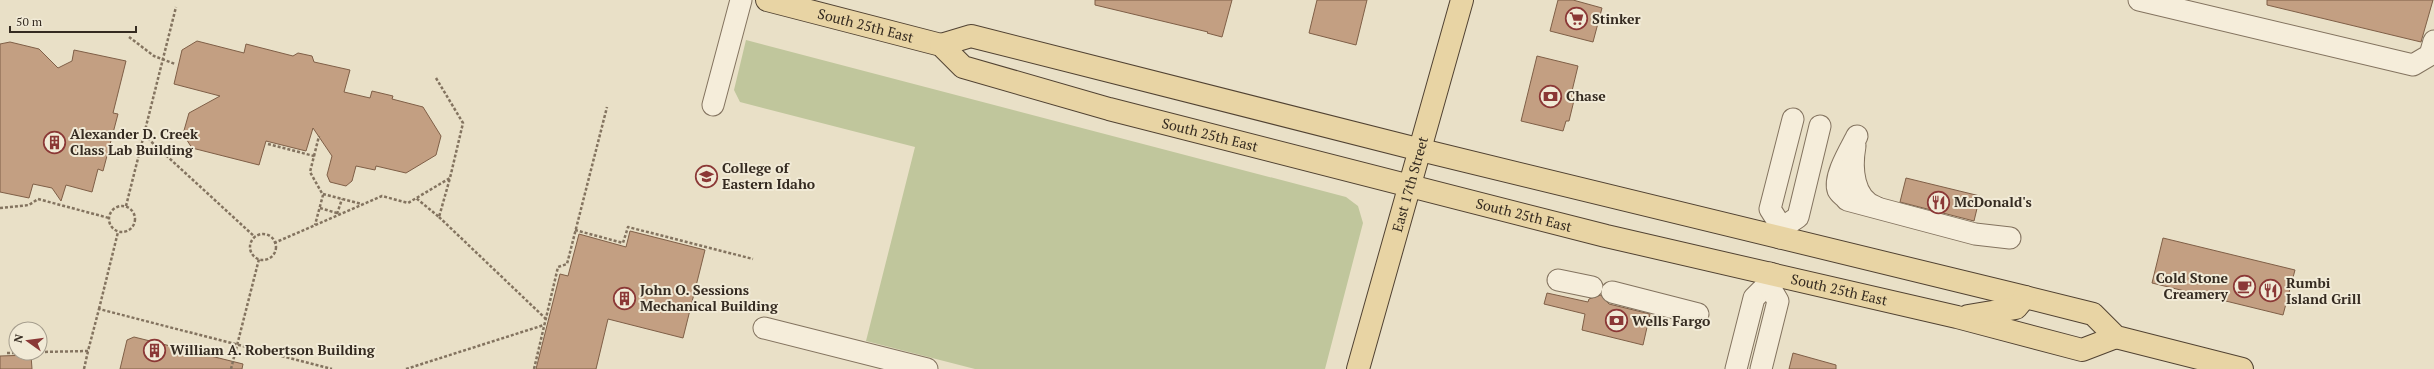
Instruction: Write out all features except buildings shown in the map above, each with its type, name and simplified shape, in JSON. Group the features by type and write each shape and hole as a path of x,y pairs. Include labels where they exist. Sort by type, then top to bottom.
{"main road":[{"name":"South 25th East","path":"767,0 941,45 963,67 1116,110 1769,279 1957,317 2082,350 2116,338"},
{"name":"East 17th Street","path":"1358,369 1411,186 1462,0"},
{"path":"941,45 972,36 1421,150 1781,233 2093,314 2116,338 2242,369"},
{"path":"1957,317 2016,308 2025,297"}],"lane":[{"path":"713,105 741,0"},
{"path":"2139,0 2413,65 2430,55 2434,41"},
{"path":"1793,119 1770,209 1781,233 1798,216 1820,126"},
{"path":"1857,136 1842,165 1837,182 1838,191 1851,202 1975,234 2010,238"},
{"path":"1736,369 1754,298 1769,279 1778,301 1761,369"},
{"path":"1558,280 1592,287"},
{"path":"1612,292 1698,314"},
{"path":"764,328 927,369"}],"path":[{"path":"126,206 176,7"},
{"path":"129,37 154,56 175,64"},
{"path":"436,78 463,123 439,217"},
{"path":"534,369 558,267 567,264 607,107"},
{"path":"144,135 255,237"},
{"path":"315,225 323,194 310,172 319,136"},
{"path":"268,144 314,156"},
{"path":"274,243 382,196 408,203 450,178"},
{"path":"323,194 362,204"},
{"path":"416,198 439,217 546,319"},
{"path":"0,208 29,204 38,199 109,218"},
{"path":"338,214 342,199"},
{"path":"126,206 132,211 135,223 127,231 118,232 111,226 109,218 113,210 126,206"},
{"path":"320,208 338,214"},
{"path":"576,230 623,243 628,227 754,259"},
{"path":"84,369 118,232"},
{"path":"265,235 274,243 275,250 270,257 259,259 250,250 251,242 255,237 265,235"},
{"path":"231,369 259,259"},
{"path":"99,309 332,369"},
{"path":"406,369 544,325"},
{"path":"48,352 88,351"}],"green space":[{"path":"746,40 1346,197 1358,206 1363,223 1325,369 975,369 866,341 915,147 740,102 734,90"}],"place":[{"name":"Stinker","path":"1576,19"},
{"name":"Chase","path":"1551,96"},
{"name":"Alexander D. Creek Class Lab Building","path":"55,142"},
{"name":"College of Eastern Idaho","path":"707,176"},
{"name":"McDonald's","path":"1939,202"},
{"name":"Cold Stone Creamery","path":"2244,286"},
{"name":"Rumbi Island Grill","path":"2270,291"},
{"name":"John O. Sessions Mechanical Building","path":"624,298"},
{"name":"Wells Fargo","path":"1616,321"},
{"name":"William A. Robertson Building","path":"155,350"}]}
